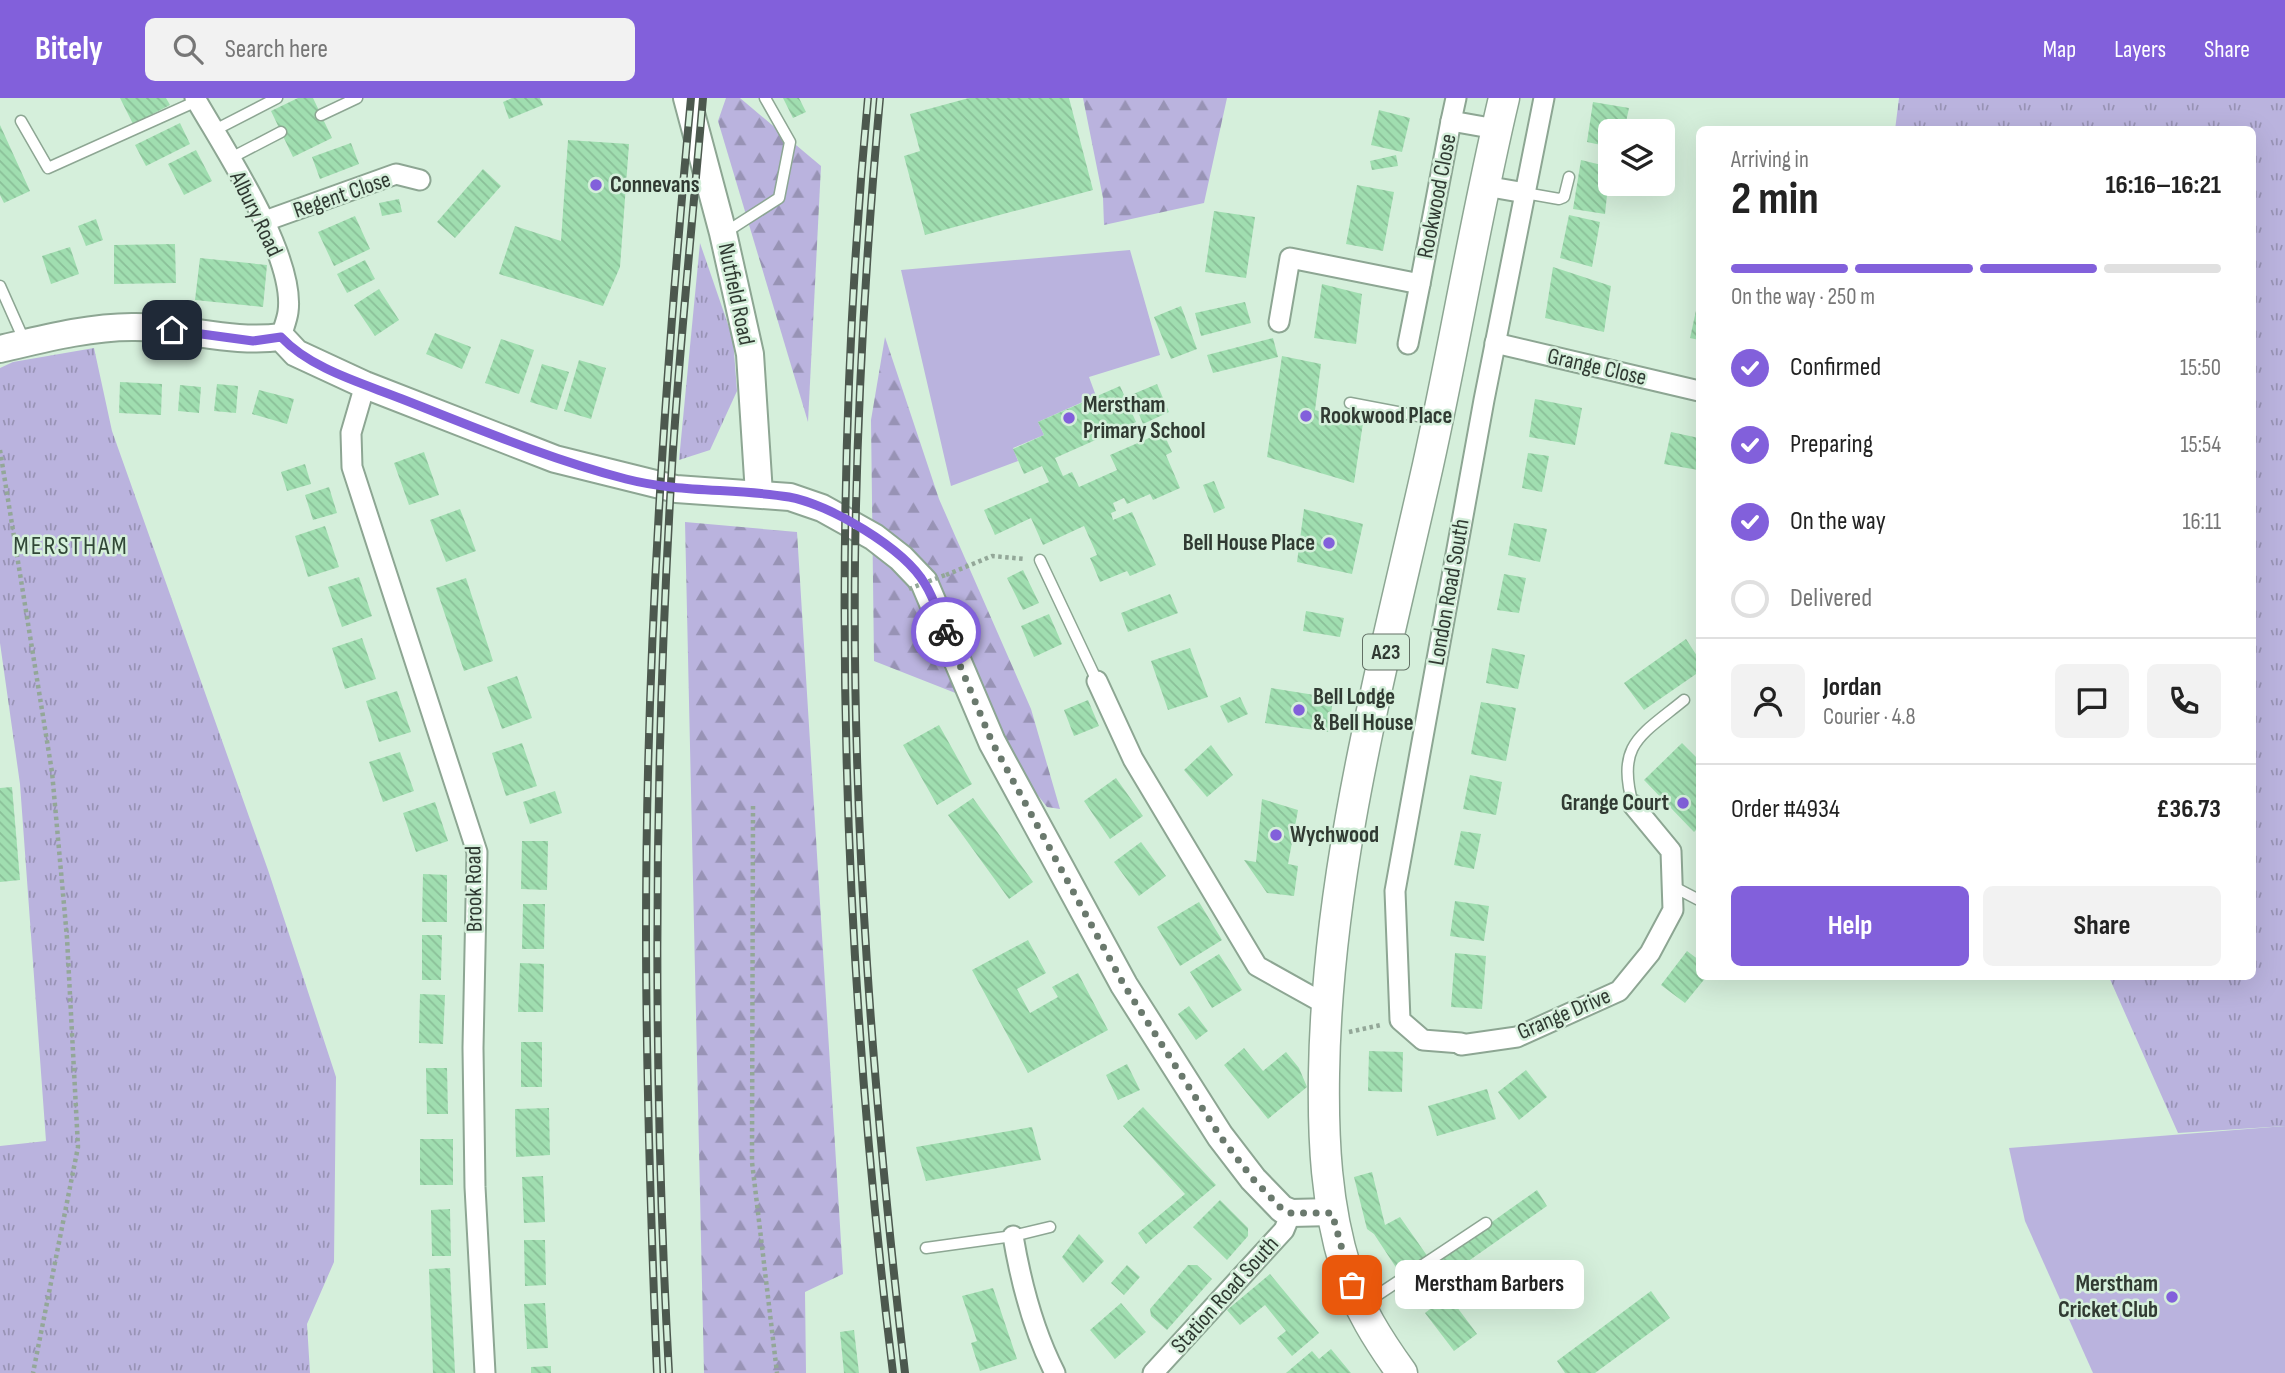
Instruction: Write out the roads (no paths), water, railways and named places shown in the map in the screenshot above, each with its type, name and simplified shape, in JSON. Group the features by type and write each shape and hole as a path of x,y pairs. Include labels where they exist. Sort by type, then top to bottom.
{"main road":[{"name":"London Road South","path":"1332,1213 1323,1144 1325,1004 1345,850 1504,98"},
{"name":"A23","path":"1332,1213 1346,1270 1361,1306 1376,1336 1402,1373"}],"street":[{"name":"Nutfield Road","path":"687,98 723,233 750,354 759,494"},
{"path":"1457,98 1451,121 1496,129"},
{"name":"London Road South","path":"1461,1044 1423,1040 1400,1020 1395,891 1495,343 1544,98"},
{"name":"Albury Road","path":"196,100 265,221 286,277 289,310 281,337"},
{"name":"Rookwood Close","path":"1279,322 1290,258 1419,284 1451,121"},
{"name":"Regent Close","path":"265,221 396,174 421,180"},
{"path":"1485,186 1525,193"},
{"path":"1408,344 1419,284"},
{"path":"13,346 132,327 253,341 281,337 296,353 365,385 555,459 676,489 790,498 822,508 874,537 924,582 992,742 1124,985 1220,1136 1273,1202 1291,1213 1332,1213"},
{"name":"Grange Close","path":"1495,343 1696,390"},
{"name":"Brook Road","path":"365,385 351,433 352,467 477,852 474,1145 485,1373"},
{"path":"1097,681 1133,759 1258,966 1325,1004"},
{"name":"Grange Drive","path":"1461,1044 1517,1037 1619,991 1650,953 1673,910 1671,851 1633,805"},
{"name":"Station Road South","path":"1153,1373 1284,1230 1291,1213"},
{"path":"1013,1236 1020,1278 1036,1329 1055,1373"}],"lane":[{"path":"213,131 277,98"},
{"path":"321,115 357,98"},
{"path":"723,233 779,198 790,142 765,98"},
{"path":"21,121 48,168 196,100"},
{"path":"228,159 281,132"},
{"path":"1525,193 1559,200 1564,197 1569,177"},
{"path":"0,286 13,346"},
{"path":"1350,403 1438,420"},
{"path":"1040,560 1097,681"},
{"path":"1633,805 1625,769 1629,752 1638,738 1684,700"},
{"path":"1672,886 1696,898"},
{"path":"1361,1306 1486,1223"},
{"path":"926,1248 1013,1236 1050,1227"}],"railway":[{"path":"657,1373 647,1041 649,722 665,410 691,98"},
{"path":"669,1373 658,1027 657,911 662,680 673,450 703,98"},
{"path":"868,98 855,257 848,417 846,736 862,1055 875,1214 893,1373"},
{"path":"880,98 860,386 855,662 867,967 905,1373"}],"place":[{"name":"Connevans","path":"596,185"},
{"name":"Rookwood Place","path":"1306,416"},
{"name":"Merstham Primary School","path":"1069,418"},
{"name":"Bell House Place","path":"1329,543"},
{"name":"Bell Lodge & Bell House","path":"1299,710"},
{"name":"Grange Court","path":"1683,803"},
{"name":"Wychwood","path":"1276,835"},
{"name":"Merstham Barbers","path":"1352,1285"},
{"name":"Merstham Cricket Club","path":"2172,1297"}],"district":[{"name":"MERSTHAM","path":"71,546"}]}
